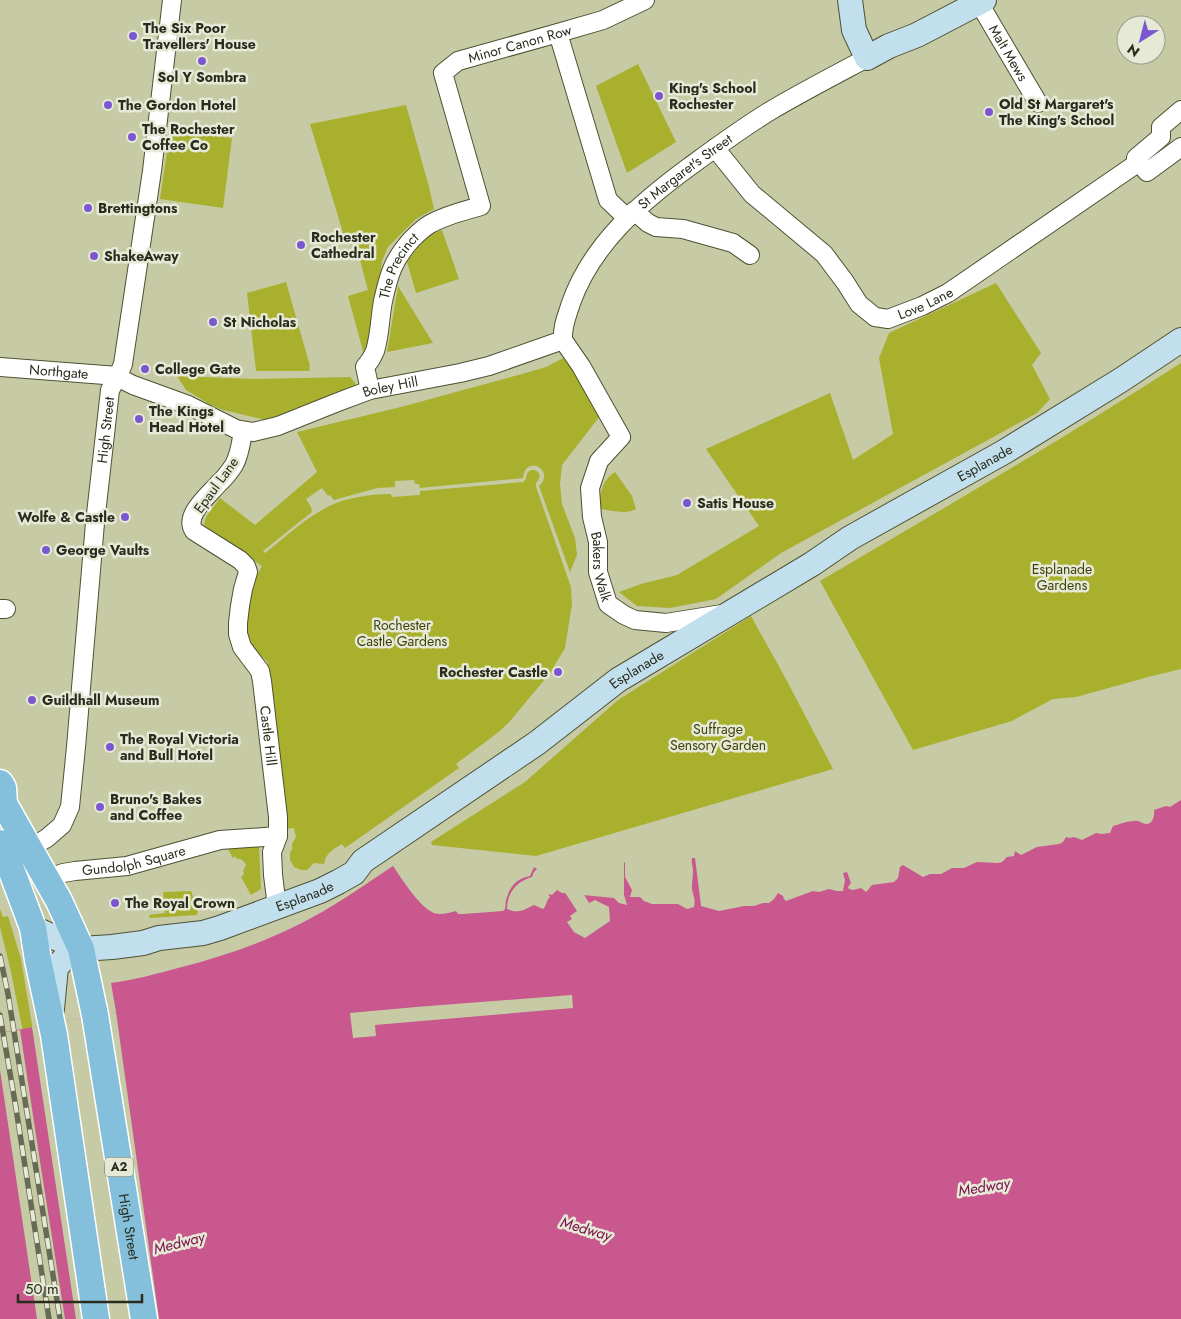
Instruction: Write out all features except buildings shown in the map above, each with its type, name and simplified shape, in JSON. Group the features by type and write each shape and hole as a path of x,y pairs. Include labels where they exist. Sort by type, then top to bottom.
{"main road":[{"path":"1,785 16,796 33,824 30,848"},
{"path":"0,842 33,928 51,1023 96,1319"},
{"name":"A2","path":"30,848 64,913 80,949"},
{"name":"High Street","path":"80,949 95,1015 144,1319"}],"street":[{"name":"High Street","path":"30,848 47,838 62,825 70,807 110,390 123,364 152,171 172,0"},
{"name":"Minor Canon Row","path":"481,206 443,73 458,61 602,20 645,0"},
{"path":"850,0 854,30 867,58 889,46 917,35 981,1"},
{"name":"Malt Mews","path":"981,1 1038,102"},
{"path":"558,33 608,200 630,215 656,227 683,229 725,241 734,244 750,255"},
{"name":"St Margaret's Street","path":"563,340 562,329 582,279 600,250 630,215 649,198 715,148 769,112 867,58"},
{"name":"Love Lane","path":"715,148 752,194 824,254 859,304 875,317 888,319 922,306 948,293 1139,162 1136,158 1161,137 1161,126 1181,110"},
{"path":"1139,162 1147,172 1181,147"},
{"name":"The Precinct","path":"370,390 365,367 375,351 387,282 401,251 428,225 481,206"},
{"name":"Boley Hill","path":"118,376 133,385 188,405 227,425 243,431 253,432 278,426 370,390 460,373 494,364 563,340"},
{"name":"Bakers Walk","path":"563,340 581,366 621,437 599,462 590,488 592,517 598,542 598,572 608,604 635,620 666,623 733,612"},
{"name":"Esplanade","path":"33,928 80,949 143,943 159,938 203,933 320,891 338,882 354,872 363,861 537,743 618,680 812,564 850,538 928,496 1021,442 1181,340"},
{"name":"Northgate","path":"0,367 118,376"},
{"name":"Epaul Lane","path":"243,431 235,463 195,511 191,524 194,531 240,560 248,569"},
{"name":"Castle Hill","path":"248,569 239,612 238,634 243,649 260,671 262,681 278,817 278,836 272,852 277,907"},
{"name":"Gundolph Square","path":"47,879 75,871 127,866 220,840 278,836"},
{"path":"51,1023 56,967 69,954 80,949"}],"green space":[{"path":"638,64 676,142 627,173 596,86"},
{"path":"406,105 434,209 416,219 388,247 382,261 374,334 366,355 365,351 363,351 348,296 368,290 353,234 344,236 310,124"},
{"path":"170,131 232,138 223,208 160,199"},
{"path":"442,230 459,279 416,293 407,262 431,235"},
{"path":"286,282 310,371 256,371 247,293"},
{"path":"996,283 1041,353 1032,365 1050,399 1037,413 781,553 716,599 670,608 637,606 619,592 677,575 759,526 706,449 830,393 853,460 893,434 879,358 889,333"},
{"path":"398,286 433,343 387,352"},
{"name":"Rochester Castle Gardens","path":"567,356 603,412 562,465 560,484 562,504 575,538 577,555 570,572 539,486 544,475 542,470 534,466 529,467 525,471 523,478 420,488 419,484 415,484 414,480 395,481 395,487 377,488 334,500 322,488 306,499 312,512 263,551 265,553 315,514 347,499 391,494 392,497 420,495 420,491 523,482 529,471 532,470 540,475 536,487 571,587 572,604 565,648 550,673 511,720 500,731 456,764 459,768 345,848 342,844 332,850 326,857 324,864 314,863 307,870 294,867 290,860 290,853 296,837 294,828 286,829 271,676 267,661 248,645 245,638 244,612 254,580 262,566 205,526 206,517 220,498 255,525 317,472 297,432 401,407 522,374 546,367"},
{"name":"Esplanade Gardens","path":"1181,363 1181,669 1076,697 1053,699 1012,721 913,750 820,581 1047,447"},
{"path":"177,376 254,379 350,377 356,384 354,388 270,421 223,410 211,405 186,390"},
{"path":"615,472 632,496 636,509 632,511 623,512 600,509 602,488 607,479"},
{"name":"Suffrage Sensory Garden","path":"751,616 833,769 536,856 432,845 431,842 525,782 618,700"},
{"path":"259,845 261,889 251,895 241,877 244,874 243,871 246,865 242,860 236,859 236,856 233,858 228,849"},
{"path":"191,891 198,910 197,915 150,918 149,915 165,913 163,892"},
{"path":"0,909 3,917 8,916 21,959 33,1031 23,1032 0,927"}],"water":[{"name":"Medway","path":"1181,800 1181,1319 0,1319 0,1033 116,1012 111,983 145,977 196,963 264,941 297,926 344,899 393,866 421,904 437,914 456,911 458,914 463,914 503,911 512,886 530,876 534,867 537,869 532,877 522,881 514,888 507,903 507,909 518,911 534,905 543,909 550,897 548,894 552,895 557,890 562,893 614,898 619,903 627,905 624,895 624,862 625,877 632,890 630,897 640,897 652,904 678,904 687,909 694,907 695,901 692,887 692,858 695,858 701,906 719,911 769,903 778,893 786,901 813,891 819,892 829,889 843,891 845,880 843,873 847,872 851,883 848,887 849,889 861,888 866,892 872,885 894,882 898,878 900,867 903,865 923,877 930,874 941,874 952,868 964,868 977,862 998,863 1007,857 1014,856 1015,851 1021,855 1037,847 1059,844 1066,837 1082,840 1096,833 1110,833 1113,826 1127,822 1136,821 1147,824 1153,818 1154,810 1166,806 1170,807"}],"pier":[{"path":"564,891 583,893 589,903 595,900 609,907 610,921 585,938 574,932 567,922 572,919 570,916 577,911"},
{"path":"572,995 573,1008 375,1025 376,1036 353,1038 350,1013"},
{"path":"116,1012 159,1319 76,1319 32,1027"},
{"path":"20,1030 65,1319 37,1319 0,1070 0,1033"}],"railway":[{"path":"0,956 8,994 60,1319"},
{"path":"0,1015 49,1319"}],"place":[{"name":"The Six Poor Travellers' House","path":"133,36"},
{"name":"Sol Y Sombra","path":"202,61"},
{"name":"King's School Rochester","path":"659,96"},
{"name":"The Gordon Hotel","path":"108,105"},
{"name":"Old St Margaret's The King's School","path":"989,112"},
{"name":"The Rochester Coffee Co","path":"132,137"},
{"name":"Brettingtons","path":"88,208"},
{"name":"Rochester Cathedral","path":"301,245"},
{"name":"ShakeAway","path":"94,256"},
{"name":"St Nicholas","path":"213,322"},
{"name":"College Gate","path":"145,369"},
{"name":"The Kings Head Hotel","path":"139,419"},
{"name":"Satis House","path":"687,503"},
{"name":"Wolfe & Castle","path":"125,517"},
{"name":"George Vaults","path":"46,550"},
{"name":"Rochester Castle","path":"558,672"},
{"name":"Guildhall Museum","path":"32,700"},
{"name":"The Royal Victoria and Bull Hotel","path":"110,747"},
{"name":"Bruno's Bakes and Coffee","path":"100,807"},
{"name":"The Royal Crown","path":"115,903"}]}
